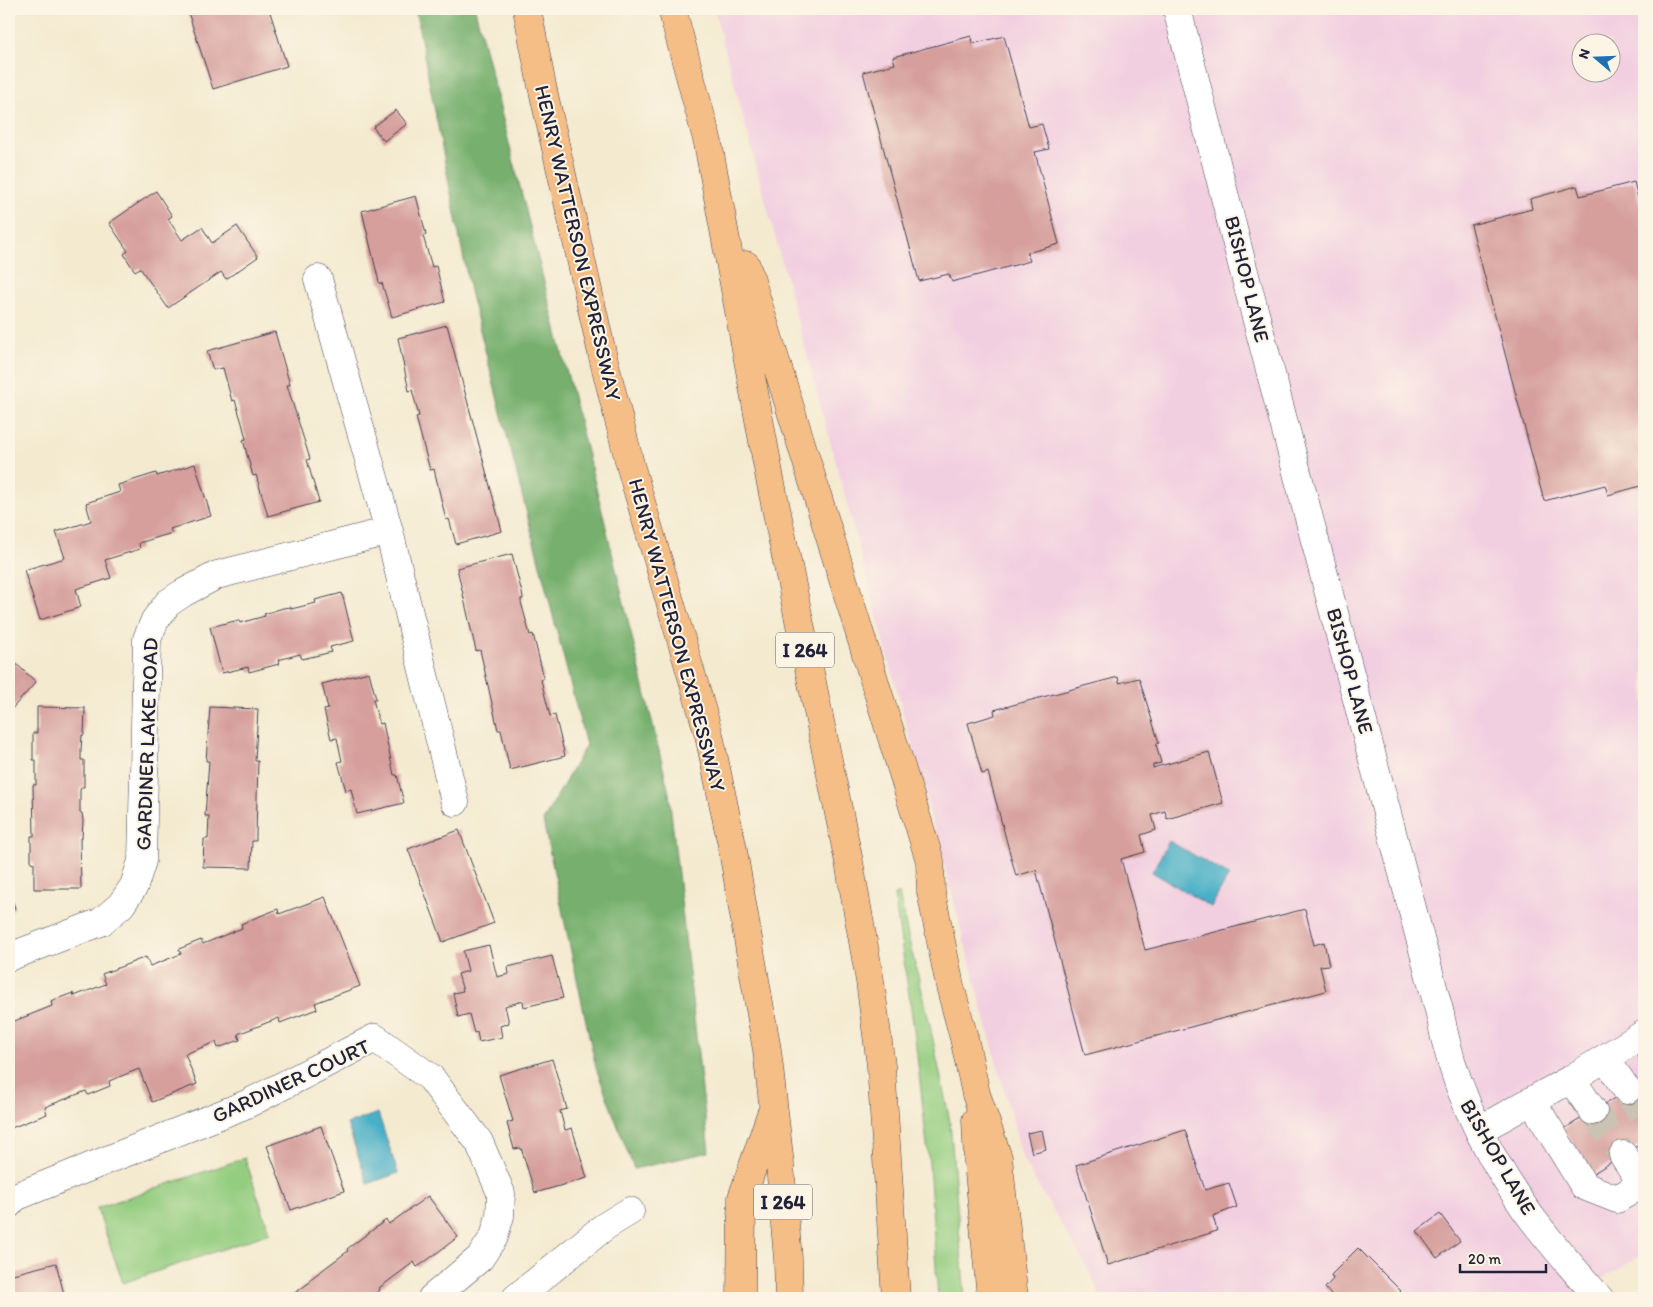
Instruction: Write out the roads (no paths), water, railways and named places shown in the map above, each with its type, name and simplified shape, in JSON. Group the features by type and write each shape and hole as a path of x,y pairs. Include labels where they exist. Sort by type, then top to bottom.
{"highway":[{"name":"HENRY WATTERSON EXPRESSWAY","path":"527,9 542,86 602,353 631,468 709,734 732,845 767,1050 774,1105 788,1259 789,1298"},
{"name":"I 264","path":"672,9 708,142 770,479 849,862 870,981 881,1066 896,1298"},
{"path":"708,142 930,861 931,892 950,986 976,1094 998,1158 1014,1298"},
{"path":"976,1094 978,1162 991,1298"},
{"path":"741,1298 742,1198 774,1105"}],"street":[{"name":"BISHOP LANE","path":"1177,9 1243,268 1440,1014 1448,1051 1460,1090 1478,1130 1523,1206 1598,1298"},
{"path":"318,279 389,531 455,802"},
{"name":"GARDINER LAKE ROAD","path":"9,957 101,922 121,905 134,886 142,861 147,639 155,620 168,603 183,592 217,575 389,531"},
{"path":"1478,1130 1532,1102 1644,1034"},
{"name":"GARDINER COURT","path":"9,1204 15,1197 247,1104 375,1038 431,1078 480,1142 501,1193 500,1216 494,1237 480,1258 432,1298"},
{"path":"1605,1058 1626,1090"},
{"path":"1571,1079 1593,1111"},
{"path":"1532,1102 1584,1186 1618,1199 1644,1185 1623,1155"},
{"path":"516,1298 604,1227 630,1211"}],"water":[{"path":"1169,841 1229,875 1211,907 1152,872"},
{"path":"378,1113 398,1173 368,1184 347,1124"}],"tunnel":[{"path":"1627,1090 1644,1118"},
{"path":"1593,1111 1623,1155"}]}
